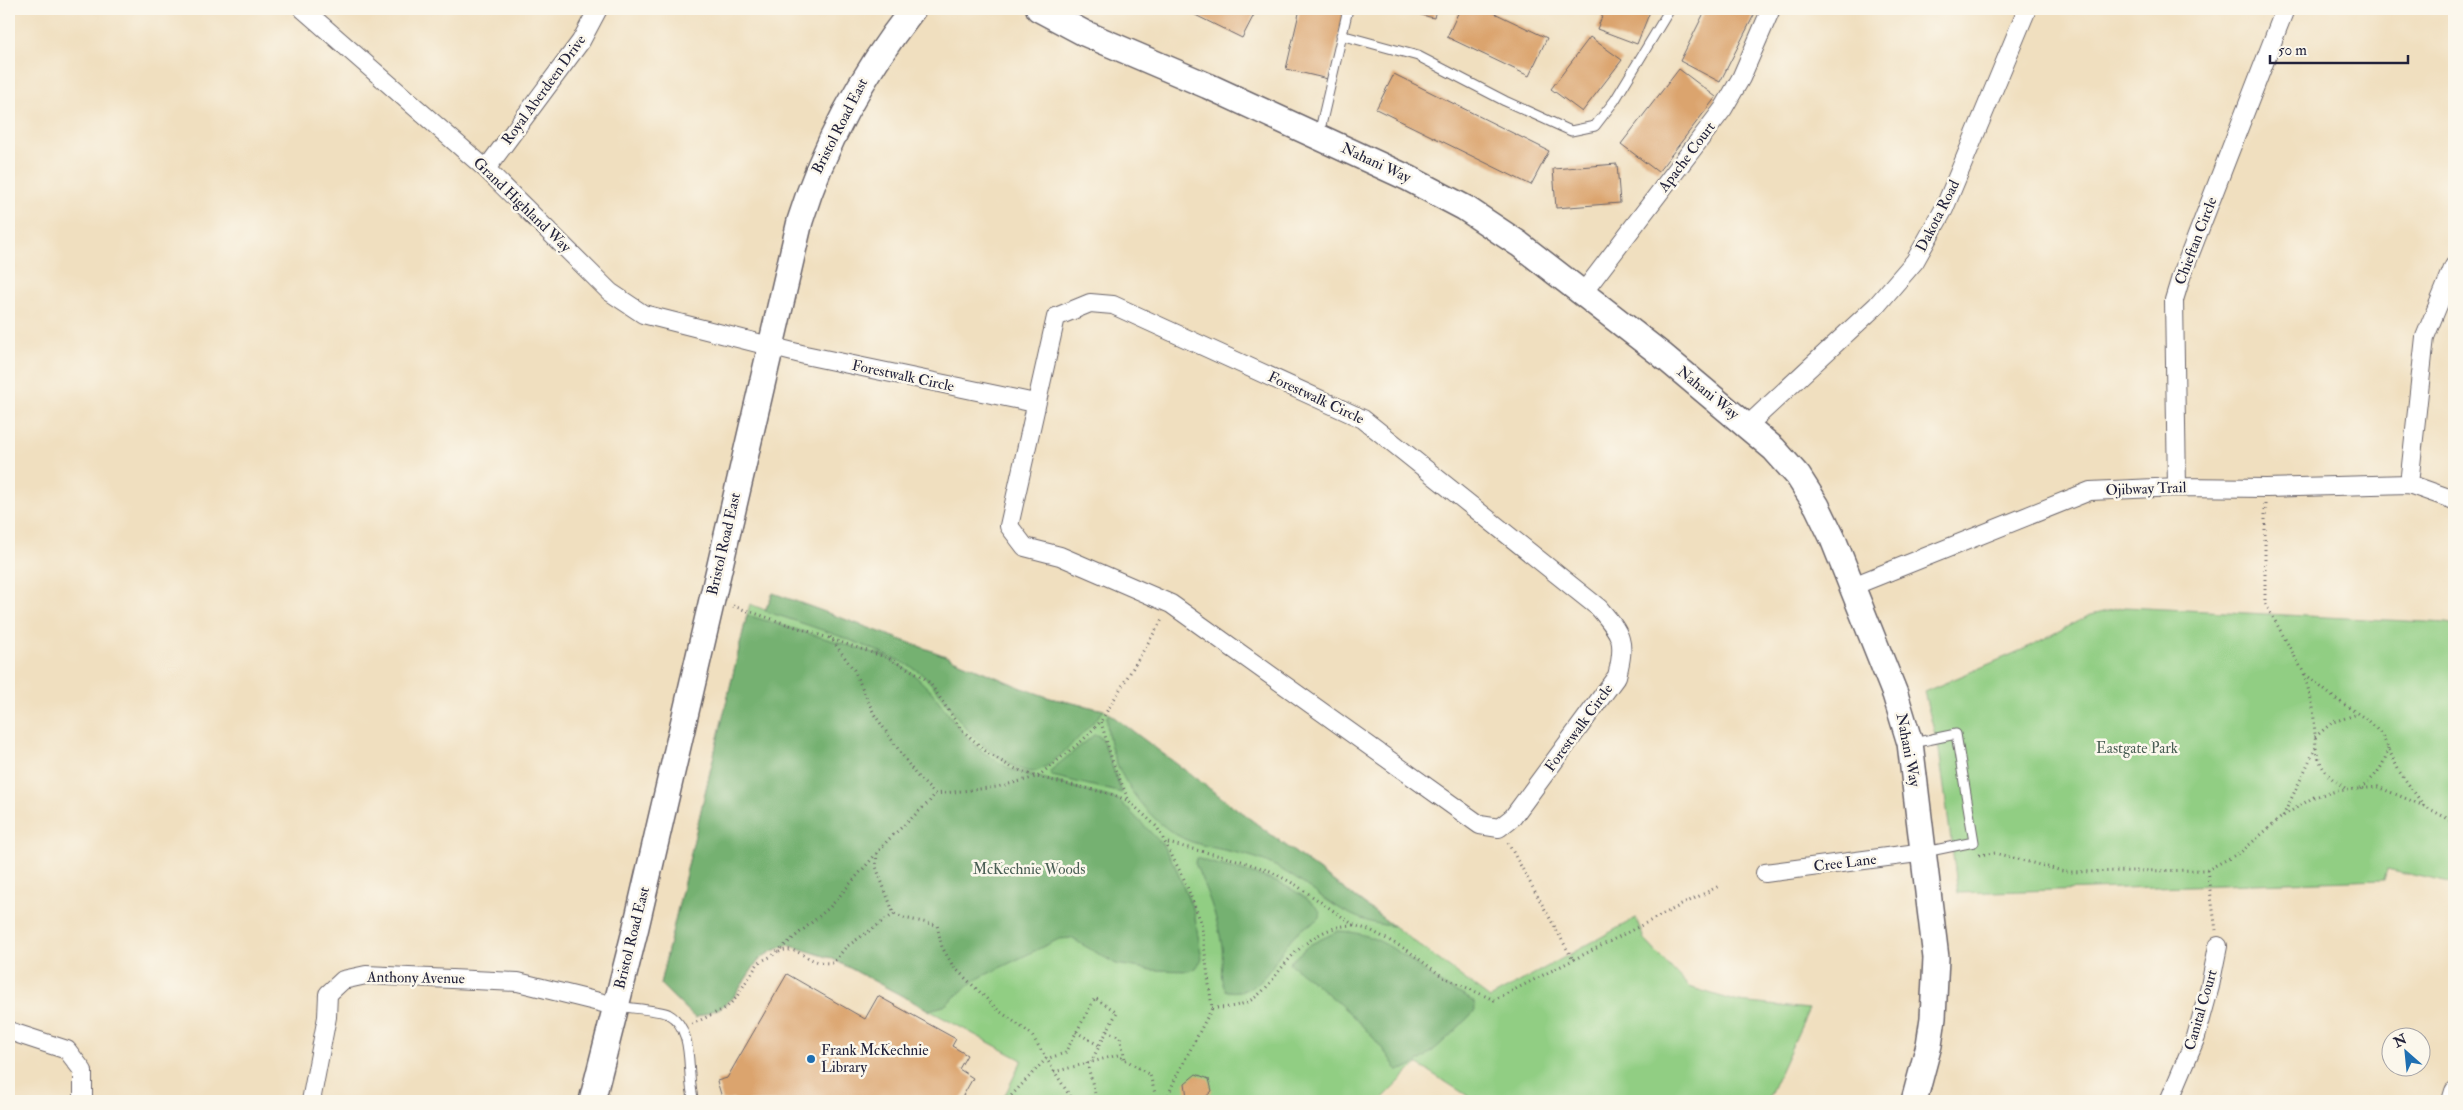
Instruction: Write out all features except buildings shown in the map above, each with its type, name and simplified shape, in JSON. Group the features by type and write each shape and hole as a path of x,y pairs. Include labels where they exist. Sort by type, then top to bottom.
{"street":[{"name":"Grand Highland Way","path":"303,9 486,169 610,292 643,314 770,346"},
{"name":"Royal Aberdeen Drive","path":"486,169 580,42 598,9"},
{"name":"Bristol Road East","path":"592,1101 635,930 795,239 824,154 872,65 913,9"},
{"name":"Nahani Way","path":"1039,9 1084,33 1408,178 1465,208 1519,244 1748,425 1774,449 1798,476 1817,506 1853,586 1896,694 1910,743 1936,948 1936,992 1929,1045 1914,1101"},
{"name":"Apache Court","path":"1582,294 1719,114 1741,78 1771,9"},
{"name":"Dakota Road","path":"1748,425 1877,305 1915,261 1944,209 2027,9"},
{"name":"Chieftan Circle","path":"2177,487 2174,300 2181,277 2285,9"},
{"path":"2409,484 2426,337 2454,266"},
{"name":"Forestwalk Circle","path":"1090,303 1113,305 1363,419 1599,608 1617,629 1623,651 1617,676 1513,817 1499,828 1480,825 1171,604 1060,556 1025,547 1009,526 1036,404 1056,317 1090,303"},
{"name":"Forestwalk Circle","path":"770,346 1005,399 1036,404"},
{"name":"Ojibway Trail","path":"1853,586 2090,491 2177,487 2266,488 2409,484 2454,500"},
{"name":"Cree Lane","path":"1765,873 1925,852"},
{"name":"Canital Court","path":"2168,1101 2196,1037 2218,946"},
{"name":"Anthony Avenue","path":"311,1101 327,1017 328,994 343,980 366,975 518,982 615,1006"},
{"path":"9,1031 67,1050 83,1071 83,1101"},
{"path":"2451,1101 2454,1091"}],"lane":[{"path":"1319,137 1348,9"},
{"path":"1341,35 1418,56 1505,101 1571,131 1595,126 1615,100 1670,9"},
{"path":"1910,743 1956,734 1974,842 1925,852"},
{"path":"615,1006 668,1014 682,1029 688,1046 690,1090 694,1101"}],"path":[{"path":"2266,488 2264,603 2304,673 2313,708 2316,747 2320,766 2328,776 2348,790"},
{"path":"712,599 829,636 888,658 920,675 934,688 961,729 980,746 1011,767 1037,777 1111,794 1129,801 1158,827 1194,901 1201,922 1212,1008 1166,1101"},
{"path":"772,956 830,907 877,853 935,794 997,787 1037,777 1083,740 1100,721 1171,604"},
{"path":"829,636 854,670 874,714 916,775 935,794"},
{"path":"2304,673 2369,721 2382,735 2399,771 2424,806"},
{"path":"2315,737 2333,722 2359,714"},
{"path":"1100,721 1113,763 1129,801"},
{"path":"2283,816 2316,747"},
{"path":"2360,789 2374,778 2385,764 2388,748"},
{"path":"1970,856 1994,853 2066,872 2207,870 2241,852 2283,816 2314,797 2348,790 2378,787 2424,806 2454,822"},
{"path":"1499,828 1572,958"},
{"path":"1167,843 1270,871 1296,885 1354,925 1398,945 1443,977 1494,1000 1572,958 1719,886"},
{"path":"877,853 876,867 894,914 937,925 942,947 954,966 998,1010 1031,1034 1073,1101"},
{"path":"2207,870 2218,946"},
{"path":"692,1024 726,1008 735,999 759,962 786,949 804,953 816,961 833,963 846,948 894,914"},
{"path":"1212,1008 1236,1006 1248,1002 1268,986 1288,960 1312,938 1339,925 1354,925"},
{"path":"998,1101 1008,1099 1046,1059 1065,1053 1095,998 1117,1012 1089,1063 1097,1101"},
{"path":"1107,1031 1120,1037 1125,1059"},
{"path":"1076,1032 1100,1046"},
{"path":"1054,1072 1118,1055 1150,1075 1157,1101"}],"green space":[{"name":"McKechnie Woods","path":"773,593 943,655 1050,698 1104,710 1490,998 1636,918 1644,939 1689,987 1739,1002 1809,1009 1767,1101 1476,1101 1417,1064 1380,1101 1002,1101 1022,1060 831,958 788,945 772,951 759,959 733,998 720,1008 695,1018 660,984 750,604 765,610"},
{"path":"773,593 943,655 1050,698 1104,710 1050,764 1033,772 1025,771 997,756 972,735 938,691 918,671 860,644 765,611"},
{"name":"Eastgate Park","path":"2125,607 2447,623 2454,625 2454,884 2387,869 2384,880 1958,893 1939,750 1924,692 2024,649 2090,615"},
{"path":"747,615 884,656 910,671 931,691 963,733 980,750 1010,769 1119,800 1162,844 1175,866 1194,912 1202,959 1196,968 1189,971 1152,970 1116,964 1071,938 1059,939 975,980 944,1006 929,1010 831,958 788,945 772,951 759,959 733,998 720,1008 695,1018 660,984"},
{"path":"1110,714 1393,926 1359,918 1345,911 1273,865 1244,854 1192,842 1175,834 1159,823 1132,791 1121,773 1108,735 1107,716"},
{"path":"1094,735 1098,735 1103,741 1122,793 1052,776 1050,771"},
{"path":"1196,858 1279,883 1294,890 1321,912 1318,919 1301,930 1290,941 1261,980 1252,987 1241,991 1227,991 1224,987 1222,982 1222,952 1218,925 1195,863"},
{"path":"1338,931 1368,936 1394,949 1443,985 1474,1002 1475,1011 1427,1056 1406,1068 1397,1070 1375,1039 1362,1025 1319,986 1289,963 1309,945"}],"place":[{"name":"Frank McKechnie Library","path":"811,1059"}]}
